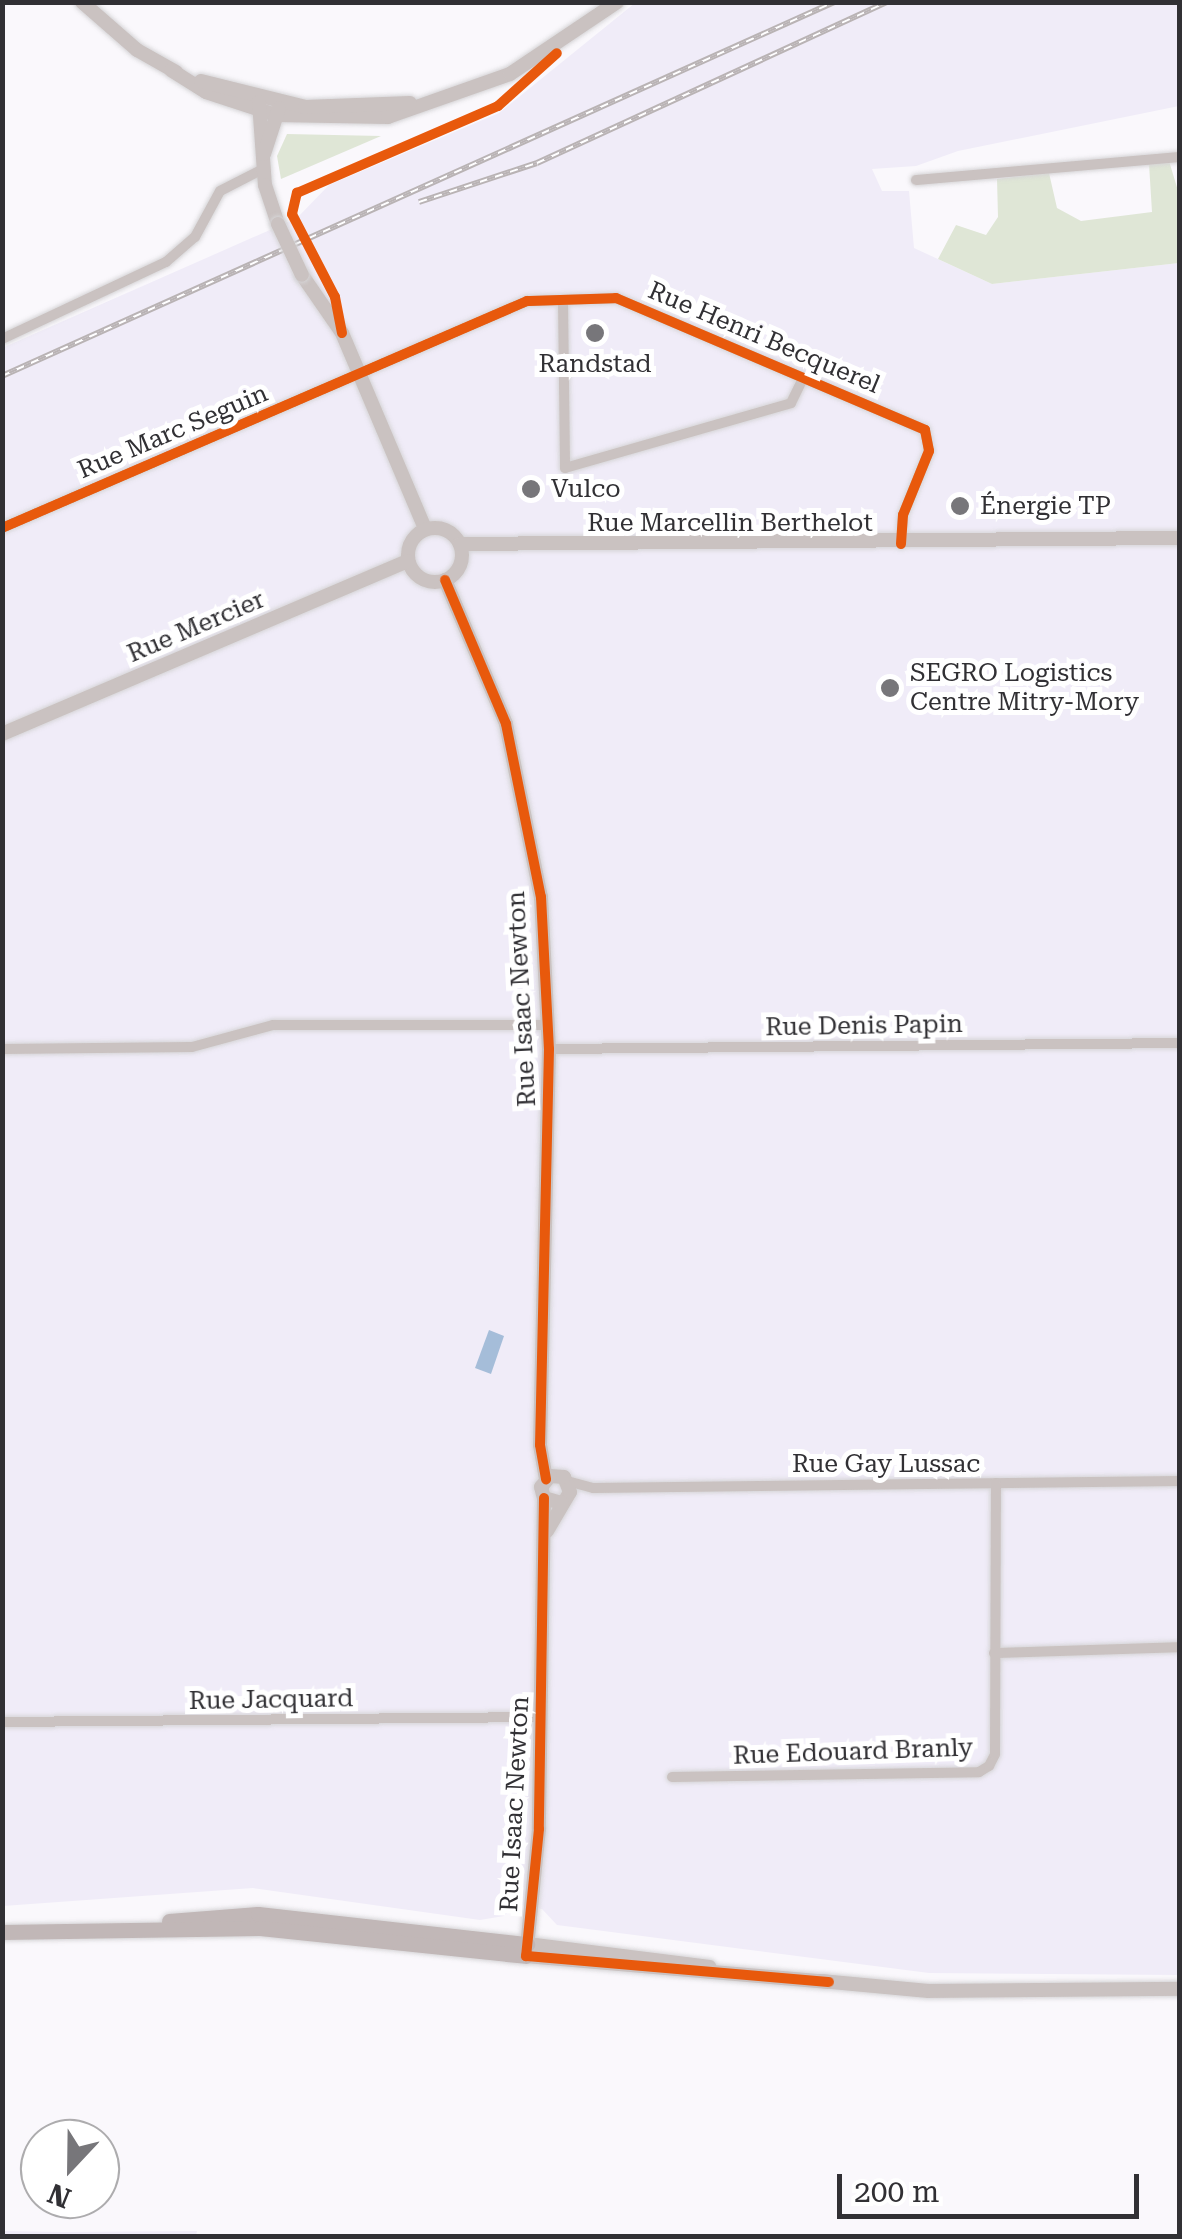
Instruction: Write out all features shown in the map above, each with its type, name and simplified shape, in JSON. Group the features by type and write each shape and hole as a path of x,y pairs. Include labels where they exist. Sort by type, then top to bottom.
{"main road":[{"path":"2,1932 120,1928 258,1914 527,1950"}],"street":[{"path":"82,2 171,70 279,110 355,109 460,94 538,57 617,2"},
{"path":"259,105 263,164 278,224 302,275 342,333 425,529"},
{"path":"2,339 166,262 195,238 220,191 263,164 279,110"},
{"path":"916,180 1180,157"},
{"name":"Rue Henri Becquerel","path":"360,374 527,300 622,299 924,430 930,451 903,515 901,544"},
{"path":"563,300 565,468 791,404 803,378"},
{"name":"Rue Marc Seguin","path":"2,528 360,374"},
{"path":"425,529 447,530 460,544 458,569 445,580 426,581 408,561 409,544 425,529"},
{"name":"Rue Marcellin Berthelot","path":"460,544 901,544 1180,538"},
{"name":"Rue Mercier","path":"2,734 408,561"},
{"name":"Rue Isaac Newton","path":"445,580 506,724 541,897 549,1050 543,1432 546,1478 541,1546 539,1828 527,1950"},
{"path":"2,1048 192,1047 273,1025 548,1025"},
{"name":"Rue Denis Papin","path":"549,1050 1180,1043"},
{"name":"Rue Isaac Newton","path":"541,1546 565,1490 543,1432"},
{"path":"546,1478 565,1490"},
{"name":"Rue Gay Lussac","path":"565,1490 1180,1481"},
{"name":"Rue Edouard Branly","path":"672,1776 979,1772 995,1754 996,1483"},
{"path":"544,1498 565,1490"},
{"path":"994,1653 1180,1646"},
{"name":"Rue Jacquard","path":"2,1722 540,1717"},
{"path":"527,1950 929,1991 1180,1989"}],"shaded area":[{"path":"635,3 1179,3 1179,106 958,151 916,166 872,169 882,191 909,191 914,248 992,284 1179,263 1179,1975 929,1973 557,1925 542,1909 516,1904 504,1916 480,1920 253,1888 3,1906 2,348 297,218 329,185 499,113"},
{"path":"3,2231 197,2231 196,2236 3,2236"}],"green space":[{"path":"287,134 381,136 281,179 277,156"},
{"path":"1169,161 1179,194 1179,263 992,284 938,259 956,225 986,235 998,217 997,179 1049,173 1057,208 1081,221 1152,212 1149,164"}],"water":[{"path":"489,1330 504,1336 491,1374 475,1368"}],"railway":[{"path":"2,376 834,2"},
{"path":"419,202 537,163 887,2"}],"cycle path":[{"path":"342,333 335,297 292,214 297,193 498,106 557,53"},
{"path":"2,528 527,301 616,298 925,430 929,451 903,515 901,544"},
{"path":"445,580 506,724 541,897 549,1049 540,1445 546,1479"},
{"path":"544,1498 539,1829 526,1956 829,1982"}],"place":[{"name":"Randstad","path":"595,333"},
{"name":"Vulco","path":"531,489"},
{"name":"Énergie TP","path":"960,506"},
{"name":"SEGRO Logistics Centre Mitry-Mory","path":"890,688"}]}
